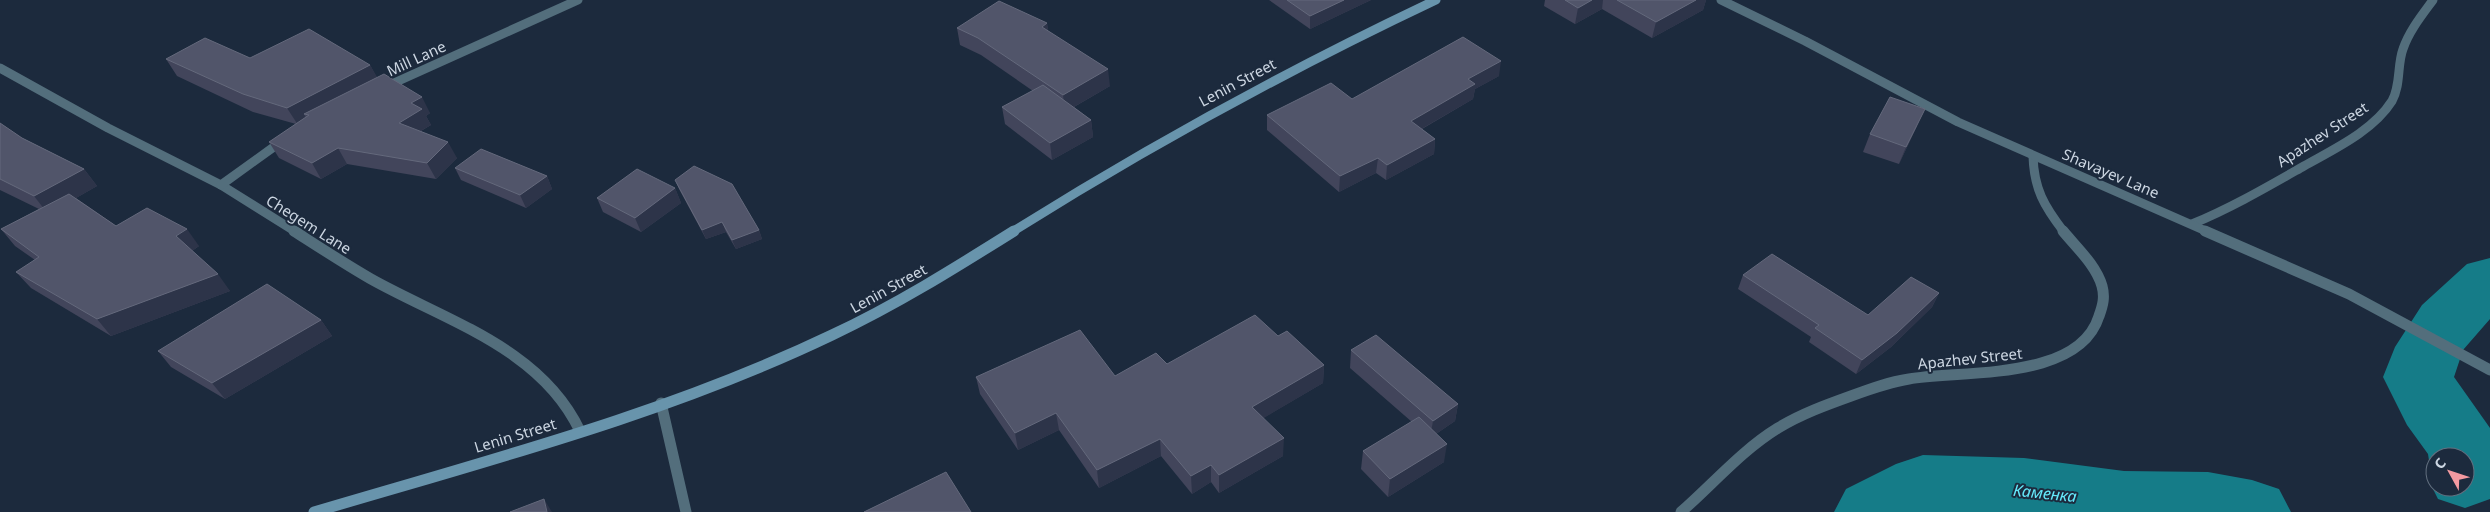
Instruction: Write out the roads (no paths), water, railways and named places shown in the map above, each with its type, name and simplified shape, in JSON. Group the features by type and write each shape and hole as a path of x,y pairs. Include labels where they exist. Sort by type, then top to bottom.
{"street":[{"name":"Mill Lane","path":"372,93 578,0"},
{"name":"Lenin Street","path":"314,512 580,431 776,361 915,292 1094,181 1212,112 1436,0"},
{"name":"Shavayev Lane","path":"1721,0 1805,41 1958,122 2349,294 2486,368"},
{"name":"Apazhev Street","path":"2192,224 2248,200 2360,131 2380,115 2392,101 2397,88 2403,50 2410,31 2433,0"},
{"name":"Chegem Lane","path":"0,68 108,128 220,185 371,279 482,335 516,357 549,385 570,410 580,431"},
{"path":"220,185 291,135"},
{"name":"Apazhev Street","path":"1682,512 1717,478 1766,436 1793,420 1874,388 1908,380 1946,374 1997,372 2036,366 2065,354 2088,336 2095,326 2104,300 2101,286 2091,267 2047,209 2036,188 2031,167 2033,156"},
{"path":"661,403 686,512"}],"waterway":[{"name":"Каменка","path":"2463,447 2433,405 2418,377 2423,361 2437,334 2455,312 2490,281"},
{"name":"Каменка","path":"1873,512 1923,486 2024,489 2124,503 2208,504 2252,512"}]}
